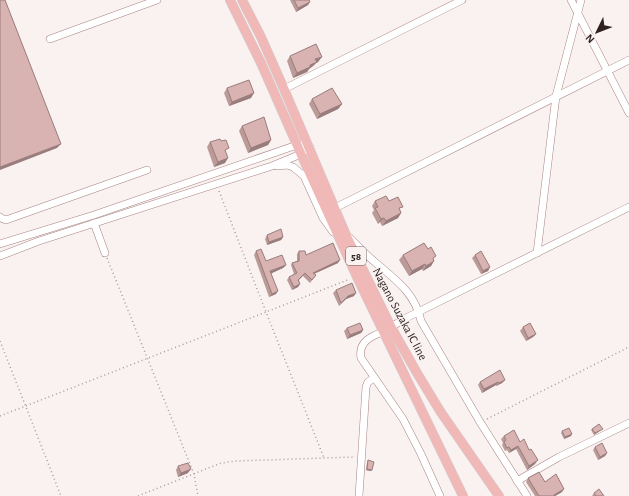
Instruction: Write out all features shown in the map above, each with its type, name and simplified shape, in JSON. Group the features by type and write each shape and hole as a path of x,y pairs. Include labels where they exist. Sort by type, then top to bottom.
{"main road":[{"name":"Nagano Suzaka IC line","path":"230,0 357,277 387,330 417,373 440,411 499,496"},
{"name":"Nagano Suzaka IC line","path":"242,0 261,37 310,147 387,330 463,496"}],"street":[{"path":"50,39 157,0"},
{"path":"284,89 462,0"},
{"path":"571,0 629,113"},
{"path":"537,253 556,96 581,0"},
{"path":"335,208 629,60"},
{"path":"0,244 94,215 297,145 310,147"},
{"path":"0,256 39,241 217,185 272,166 301,154 310,147"},
{"path":"272,166 287,165 293,167 304,176 324,218 343,245"},
{"path":"0,216 6,220 147,170"},
{"path":"440,496 403,419 363,362 360,352 363,343 419,313 629,207"},
{"path":"94,224 105,253"},
{"path":"346,235 366,254 399,281 409,294 419,313 421,321 480,422 527,496"},
{"path":"0,252 23,244 39,241"},
{"path":"359,496 366,387 368,382 374,378"},
{"path":"517,481 559,457 629,423"}],"path":[{"path":"217,185 228,217 324,458"},
{"path":"105,253 194,474 198,496"},
{"path":"0,416 357,277"},
{"path":"0,341 61,496"},
{"path":"480,422 629,347"},
{"path":"138,496 221,463 236,461 362,457"}],"building":[{"path":"0,0 5,0 61,144 0,167"},
{"path":"294,0 309,0 310,2 298,8"},
{"path":"316,44 322,57 315,59 317,62 297,73 290,56"},
{"path":"249,80 254,93 232,102 227,88"},
{"path":"332,88 342,104 320,114 312,99"},
{"path":"264,117 271,140 251,148 242,126"},
{"path":"220,139 221,141 226,140 229,148 225,150 228,158 218,162 210,142"},
{"path":"386,196 389,201 398,197 403,207 399,208 401,213 386,221 384,218 381,219 375,208 378,207 375,201"},
{"path":"281,229 283,237 269,242 267,235"},
{"path":"333,243 340,260 313,273 316,275 312,280 305,273 298,280 300,284 294,287 289,277 297,273 292,263 299,261 299,251 305,251 306,255"},
{"path":"424,243 428,249 431,247 436,256 433,258 434,261 426,266 425,264 412,271 403,255"},
{"path":"261,249 266,261 282,255 286,265 270,271 278,291 272,294 256,251"},
{"path":"481,251 490,267 483,271 475,255"},
{"path":"352,283 356,293 348,296 341,303 336,290"},
{"path":"360,323 363,330 350,335 347,328"},
{"path":"530,323 536,334 528,338 523,327"},
{"path":"500,370 505,380 484,389 480,382"},
{"path":"599,424 603,429 595,433 592,429"},
{"path":"569,428 572,434 565,437 562,431"},
{"path":"514,430 520,442 524,439 529,450 531,449 538,460 529,466 518,446 511,450 509,447 507,448 504,442 506,440 504,436"},
{"path":"602,443 607,453 600,457 595,447"},
{"path":"368,460 374,462 372,470 367,469"},
{"path":"188,463 191,469 181,473 178,466"},
{"path":"539,472 545,482 556,474 564,489 554,495 555,496 539,496 528,478"},
{"path":"599,489 604,496 596,496 594,493"}]}
